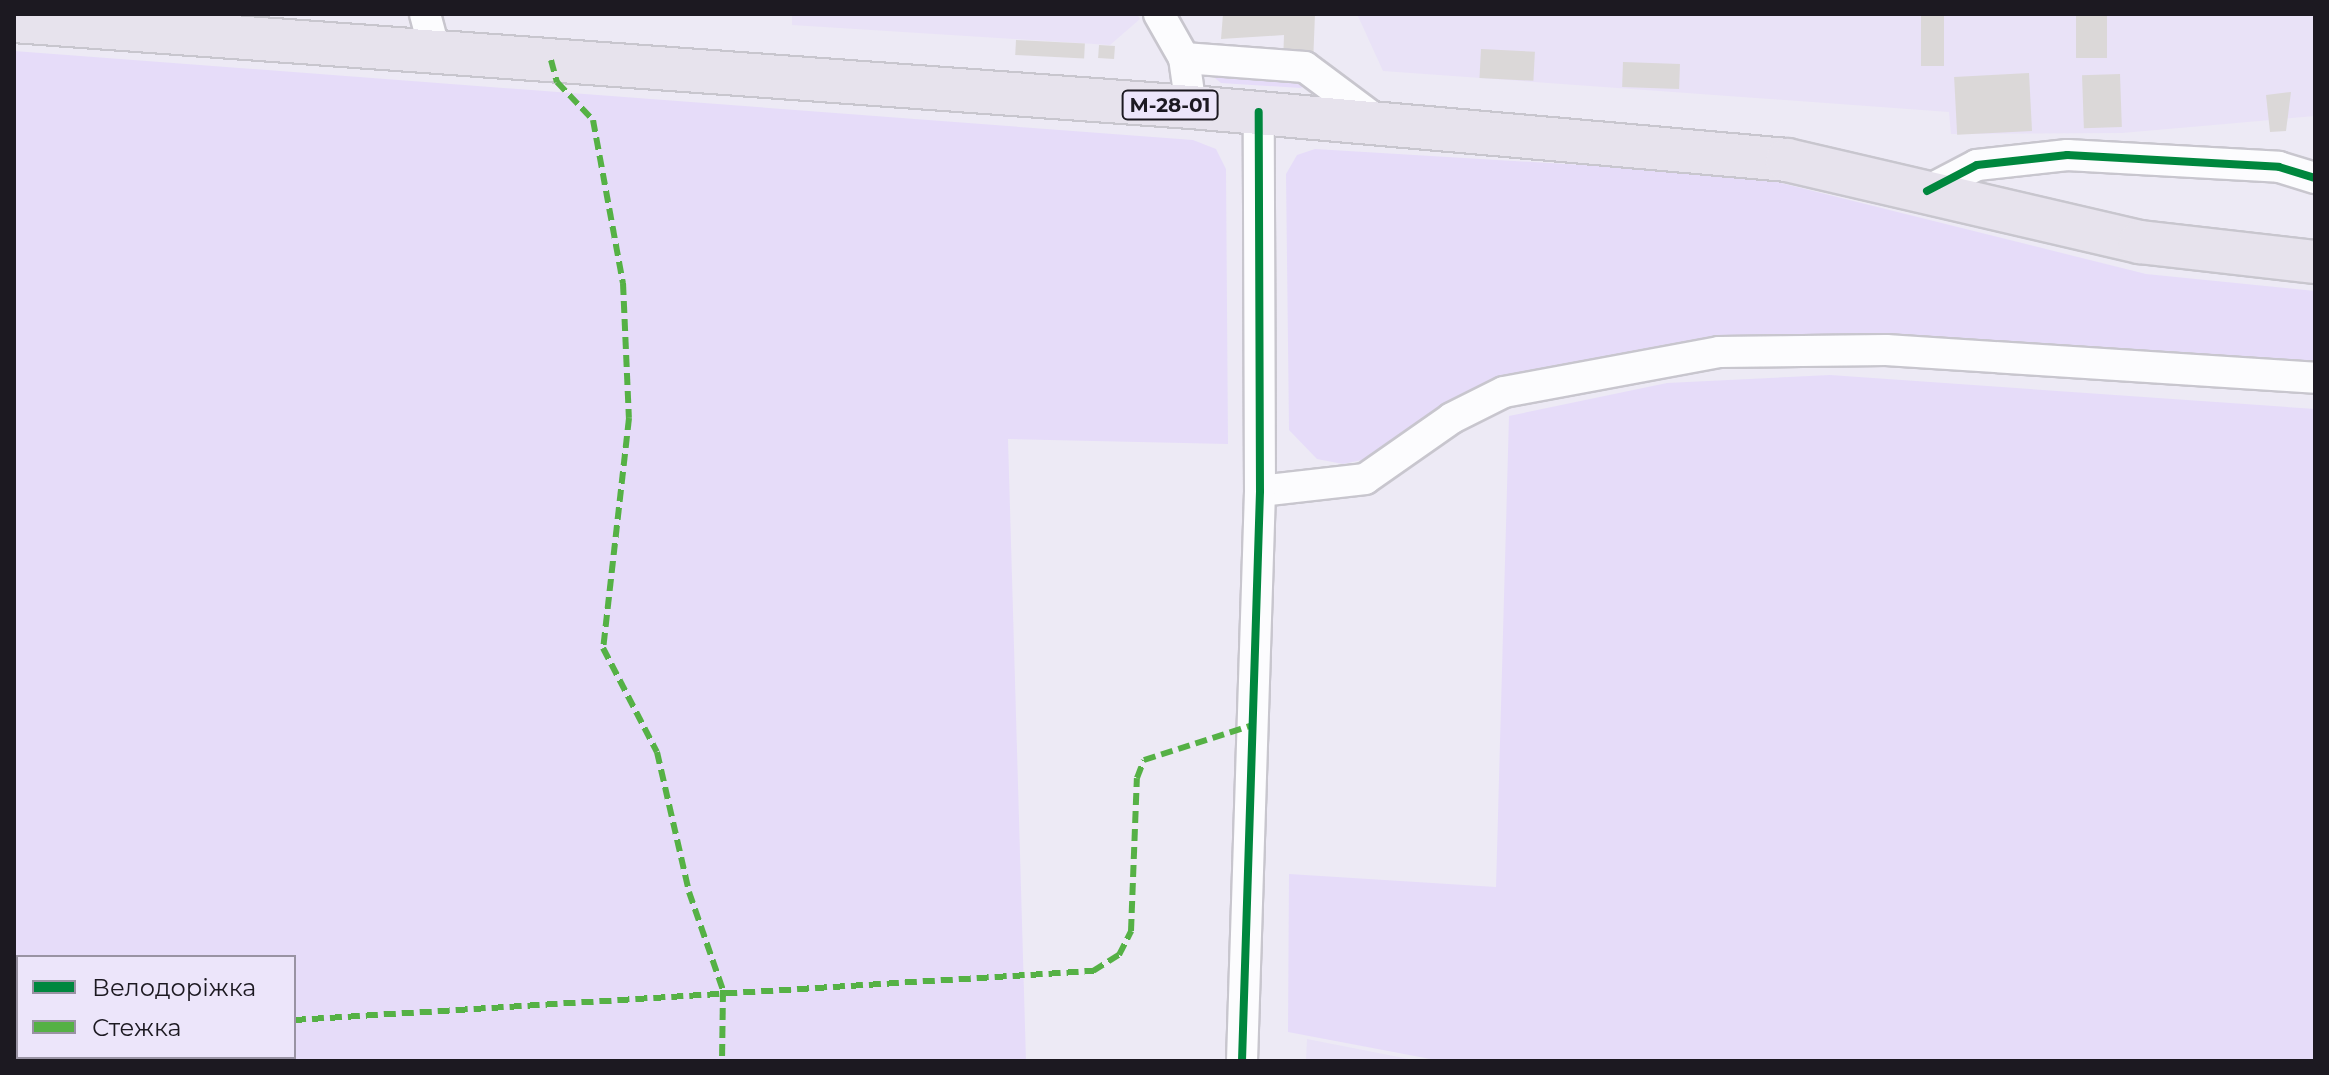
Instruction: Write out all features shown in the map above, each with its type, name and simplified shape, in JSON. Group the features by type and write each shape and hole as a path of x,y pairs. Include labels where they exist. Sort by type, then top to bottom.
{"highway":[{"name":"М-28-01","path":"14,21 71,20 430,32 1191,107 1787,160 2140,242 2315,262"}],"street":[{"path":"1159,14 1184,58 1191,107"},
{"path":"1184,58 1305,67 1380,123"},
{"path":"1242,1061 1260,491 1259,112"},
{"path":"1927,191 1977,165 2067,155 2279,167 2315,178"},
{"path":"1260,491 1365,479 1452,418 1504,392 1719,352 1886,350 2315,378"}],"shaded area":[{"path":"792,14 1137,14 1140,19 1110,45 792,25"},
{"path":"1357,14 2315,14 2315,116 2122,133 1951,134 1949,112 1383,71"},
{"path":"14,51 1193,140 1216,149 1226,169 1228,444 1008,439 1026,1061 14,1061"},
{"path":"1210,74 1307,82 1301,88 1221,83"},
{"path":"1315,149 1749,175 2146,274 2315,291 2315,362 1874,335 1709,339 1501,379 1453,399 1376,457 1343,464 1317,459 1289,430 1286,174 1297,155"},
{"path":"1830,375 2315,409 2315,1060 1441,1061 1288,1032 1289,874 1496,887 1509,416 1667,383"},
{"path":"1307,1039 1419,1061 1306,1061"}],"building":[{"path":"1223,14 1315,14 1313,64 1283,63 1284,35 1221,39"},
{"path":"1921,14 1944,14 1944,66 1921,66"},
{"path":"2076,14 2107,14 2107,58 2076,58"},
{"path":"1016,40 1085,44 1084,59 1015,55"},
{"path":"1099,45 1115,46 1114,59 1098,58"},
{"path":"1481,49 1535,52 1533,81 1479,78"},
{"path":"1623,62 1680,64 1679,89 1622,87"},
{"path":"2029,73 2032,131 1957,135 1954,77"},
{"path":"2120,74 2122,127 2084,128 2082,75"},
{"path":"2291,92 2286,131 2270,132 2266,95"}],"marked path":[{"path":"551,60 557,82 593,120 623,283 629,418 603,648 657,752 689,892 723,990 722,1061"},
{"path":"296,1020 1093,971 1119,955 1131,931 1137,778 1144,760 1253,725"}],"cycle path":[{"path":"1242,1061 1260,491 1259,112"},
{"path":"1927,191 1977,165 2067,155 2279,167 2315,178"}]}
